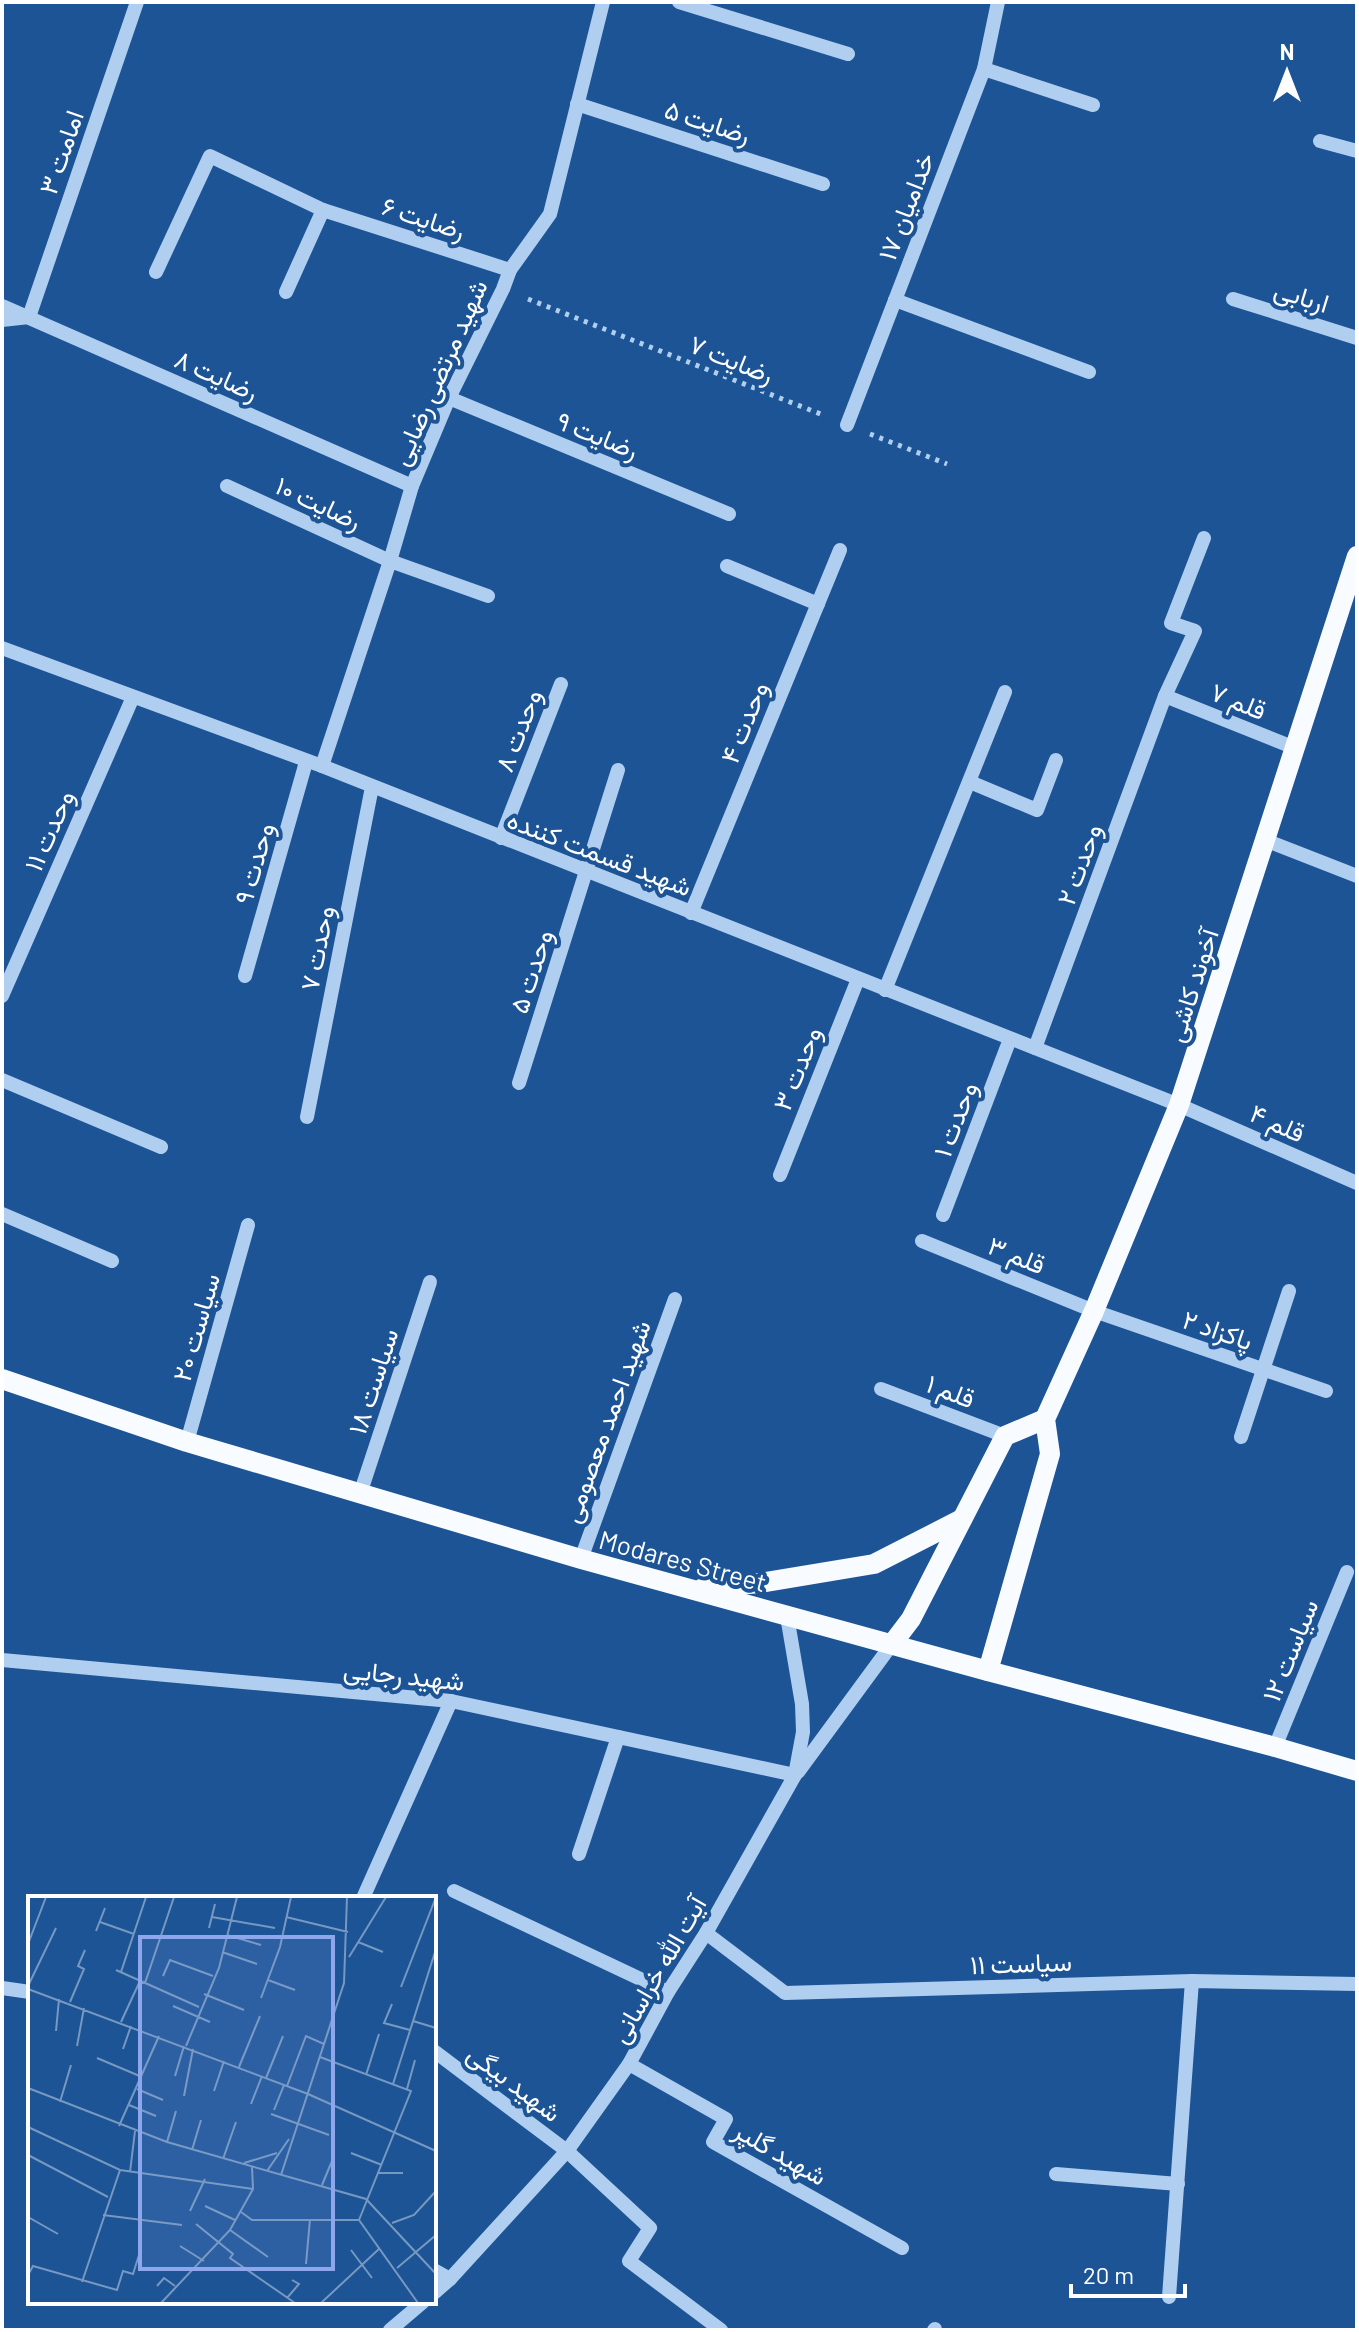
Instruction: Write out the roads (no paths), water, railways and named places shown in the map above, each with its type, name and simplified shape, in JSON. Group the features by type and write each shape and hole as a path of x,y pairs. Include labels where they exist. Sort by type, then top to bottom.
{"main road":[{"name":"آخوند کاشی","path":"988,1671 1050,1454 1045,1419 1094,1311 1179,1105 1295,748 1350,605 1357,556"},
{"name":"Modares Street","path":"2,1379 187,1442 581,1559 1357,1771"},
{"path":"892,1644 911,1619 1005,1436 1045,1419"},
{"path":"691,1590 760,1583 874,1564 962,1519"}],"street":[{"name":"امامت ۳","path":"29,317 137,2"},
{"name":"شهید مرتضی رضایی","path":"322,766 412,486 449,398 510,270 550,214 603,2"},
{"path":"679,2 848,54"},
{"name":"خدامیان ۱۷","path":"847,425 984,69 998,2"},
{"path":"984,69 1093,105"},
{"name":"رضایت ۵","path":"577,104 823,184"},
{"path":"1320,141 1357,151"},
{"name":"رضایت ۶","path":"156,272 210,156 323,210 510,270"},
{"path":"286,292 323,210"},
{"name":"اربابی","path":"1233,299 1357,338"},
{"path":"895,300 1089,372"},
{"name":"رضایت ۸","path":"2,306 412,486"},
{"path":"2,320 29,317"},
{"name":"رضایت ۹","path":"449,398 729,514"},
{"name":"رضایت ۱۰","path":"227,486 390,561 488,596"},
{"name":"وحدت ۲","path":"1035,1048 1165,696 1195,631 1171,623 1204,538"},
{"name":"وحدت ۴","path":"691,913 840,550"},
{"path":"727,566 818,604"},
{"name":"شهید قسمت کننده","path":"2,648 322,766 1179,1105"},
{"name":"وحدت ۸","path":"501,838 561,684"},
{"path":"885,990 1005,692"},
{"name":"قلم ۷","path":"1165,696 1295,748"},
{"name":"وحدت ۱۱","path":"4,986 133,697"},
{"path":"970,782 1037,810 1056,760"},
{"name":"وحدت ۹","path":"245,976 306,762"},
{"name":"وحدت ۵","path":"519,1083 618,770"},
{"name":"وحدت ۷","path":"307,1117 372,787"},
{"path":"1265,840 1357,876"},
{"name":"وحدت ۳","path":"780,1175 858,979"},
{"name":"وحدت ۱","path":"943,1215 1010,1039"},
{"path":"2,1080 161,1147"},
{"name":"قلم ۴","path":"1179,1105 1357,1183"},
{"path":"2,1214 112,1261"},
{"name":"سیاست ۲۰","path":"187,1442 248,1225"},
{"name":"قلم ۳","path":"922,1241 1094,1311"},
{"name":"سیاست ۱۸","path":"360,1494 430,1282"},
{"path":"1241,1437 1289,1291"},
{"name":"شهید احمد معصومی","path":"581,1559 675,1299"},
{"name":"پاکزاد ۲","path":"1094,1311 1326,1391"},
{"name":"قلم ۱","path":"881,1389 1005,1436"},
{"name":"سیاست ۱۲","path":"1275,1747 1347,1572"},
{"name":"آیت الله خراسانی","path":"436,2291 567,2151 629,2064 795,1775 803,1732 802,1704 787,1616"},
{"path":"795,1775 892,1644"},
{"name":"شهید رجایی","path":"2,1660 451,1701 795,1775"},
{"path":"364,1896 451,1701"},
{"path":"579,1854 618,1737"},
{"path":"454,1891 668,1992"},
{"name":"سیاست ۱۱","path":"706,1933 785,1993 1192,1981 1357,1984"},
{"path":"1169,2297 1192,1981"},
{"path":"2,1988 28,1992"},
{"name":"شهید بیگی","path":"436,2053 567,2151 650,2228 629,2261 721,2330"},
{"name":"شهید گلپر","path":"629,2064 726,2119 713,2142 902,2248"},
{"path":"1056,2174 1178,2184"},
{"path":"436,2271 450,2279"},
{"path":"390,2330 421,2304"}]}
